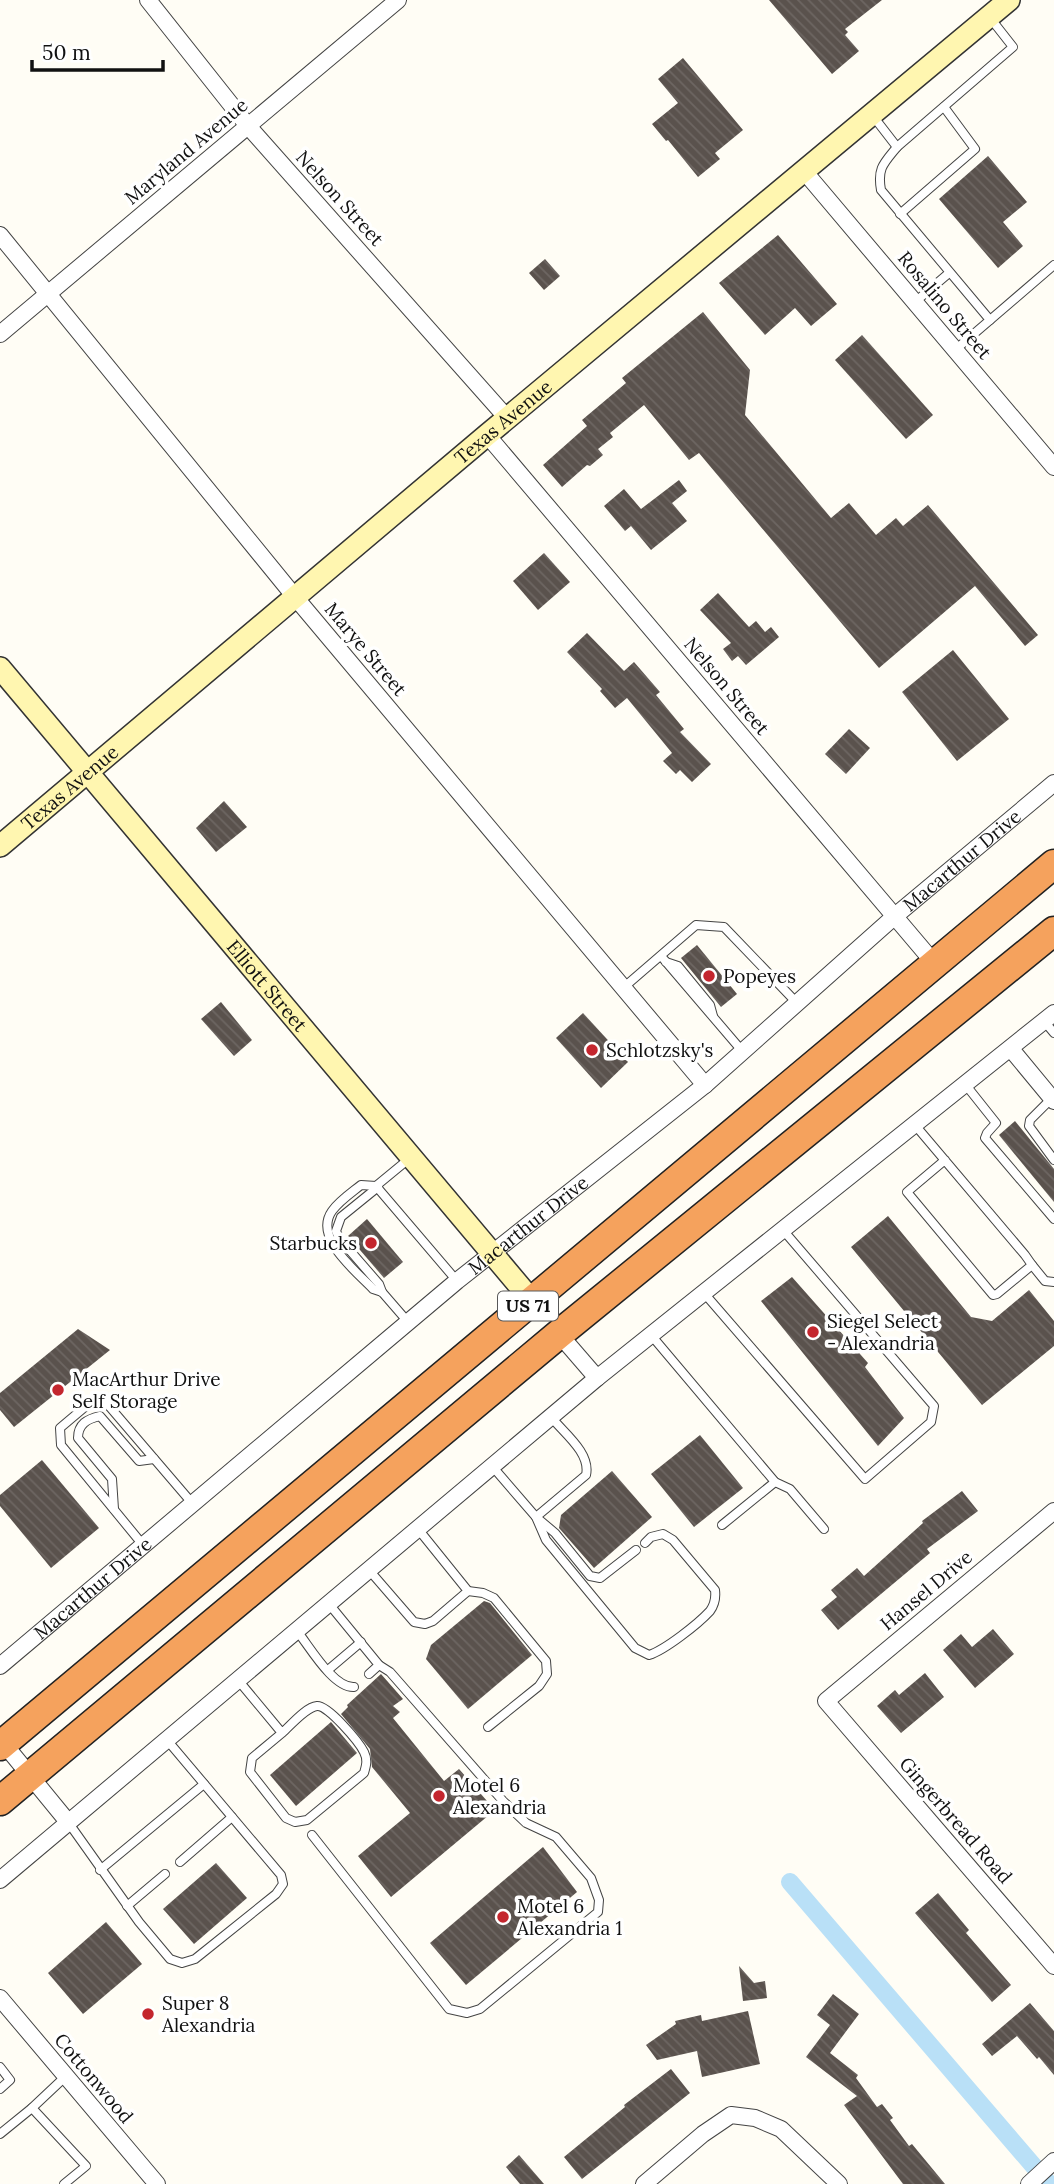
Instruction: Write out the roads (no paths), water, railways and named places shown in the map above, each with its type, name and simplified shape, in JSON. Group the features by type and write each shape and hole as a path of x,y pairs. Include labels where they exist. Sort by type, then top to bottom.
{"highway":[{"name":"US 71","path":"1,1743 1054,864"},
{"name":"US 71","path":"0,1801 559,1334 1054,931"},
{"path":"533,1301 559,1334"}],"street":[{"name":"Nelson Street","path":"148,0 248,126 507,418"},
{"name":"Texas Avenue","path":"0,846 507,418 1009,0"},
{"name":"Maryland Avenue","path":"0,334 394,1"},
{"name":"Rosalino Street","path":"804,171 1054,467"},
{"name":"Marye Street","path":"0,235 295,597 705,1085"},
{"name":"Nelson Street","path":"487,435 935,964"},
{"name":"Elliott Street","path":"0,668 533,1301"},
{"name":"Macarthur Drive","path":"0,1666 457,1281 705,1085 895,916 1054,783"},
{"path":"0,1880 597,1378 965,1084 1051,1022"},
{"path":"1011,1049 1053,1099"},
{"path":"559,1334 597,1378"},
{"name":"Hansel Drive","path":"825,1701 1054,1511"},
{"name":"Gingerbread Road","path":"825,1701 1054,1966"},
{"path":"1,1743 68,1822"},
{"name":"Cottonwood","path":"0,1998 157,2184"},
{"path":"644,2184 703,2134 731,2115 755,2118 781,2129 838,2184"},
{"path":"1028,2184 1054,2161"}],"lane":[{"path":"989,16 1013,47 897,147 880,168 878,177 881,190 990,320"},
{"path":"900,214 975,149 944,107"},
{"path":"872,114 897,147"},
{"path":"956,350 1054,265"},
{"path":"915,302 949,272"},
{"path":"623,988 664,959 696,925 724,926 797,1003"},
{"path":"664,959 743,1052"},
{"path":"965,1084 996,1123 986,1133 985,1138 1054,1219"},
{"path":"1053,1099 1030,1119 1029,1126 1054,1160"},
{"path":"915,1125 1045,1281 1054,1282"},
{"path":"408,1322 336,1231 341,1217 411,1157"},
{"path":"945,1160 907,1192 910,1197 993,1295 1032,1265"},
{"path":"377,1186 457,1281"},
{"path":"704,1293 865,1479 931,1422 934,1406 783,1230"},
{"path":"651,1335 775,1482 790,1489 824,1529"},
{"path":"143,1545 61,1445 61,1429 92,1401 103,1399 192,1503"},
{"path":"114,1509 112,1479 78,1438 82,1424 100,1416 139,1461 154,1459"},
{"path":"536,1517 586,1475 589,1465 584,1455 551,1417"},
{"path":"492,1466 536,1517 555,1533 590,1576 600,1578 636,1550"},
{"path":"722,1525 775,1482"},
{"path":"536,1517 546,1539 635,1648 649,1655 661,1651 710,1611 716,1598 715,1590 673,1540 663,1534 651,1537 645,1543"},
{"path":"418,1529 468,1591 494,1598 546,1661 547,1674 539,1686 488,1727"},
{"path":"369,1570 414,1622 425,1625 468,1591"},
{"path":"312,1835 449,2009 467,2013 480,2009 598,1912 599,1900 591,1878 556,1837 526,1823 503,1801 390,1672 379,1665 329,1604"},
{"path":"297,1631 336,1681 346,1687 354,1687"},
{"path":"328,1670 361,1642"},
{"path":"369,1674 379,1665"},
{"path":"238,1680 282,1732"},
{"path":"314,1706 322,1706 331,1711 364,1751 367,1763 363,1773 307,1820 295,1822 286,1818 250,1772 252,1758 282,1732 314,1706"},
{"path":"68,1822 100,1870 170,1959 182,1963 195,1959 276,1894 283,1884 281,1875 167,1740"},
{"path":"100,1870 124,1850 148,1837 177,1806 204,1784"},
{"path":"177,1806 183,1814"},
{"path":"183,1855 202,1837 232,1817"},
{"path":"124,1850 130,1858"},
{"path":"127,1906 149,1882 165,1874"},
{"path":"0,2067 10,2080 0,2089"},
{"path":"0,2134 65,2076"},
{"path":"32,2108 86,2166 64,2184"}],"waterway":[{"path":"790,1882 1049,2184"}],"place":[{"name":"Popeyes","path":"709,976"},
{"name":"Schlotzsky's","path":"592,1050"},
{"name":"Starbucks","path":"371,1243"},
{"name":"Siegel Select - Alexandria","path":"813,1332"},
{"name":"MacArthur Drive Self Storage","path":"58,1390"},
{"name":"Motel 6 Alexandria","path":"439,1796"},
{"name":"Motel 6 Alexandria 1","path":"503,1917"},
{"name":"Super 8 Alexandria","path":"148,2014"}]}
